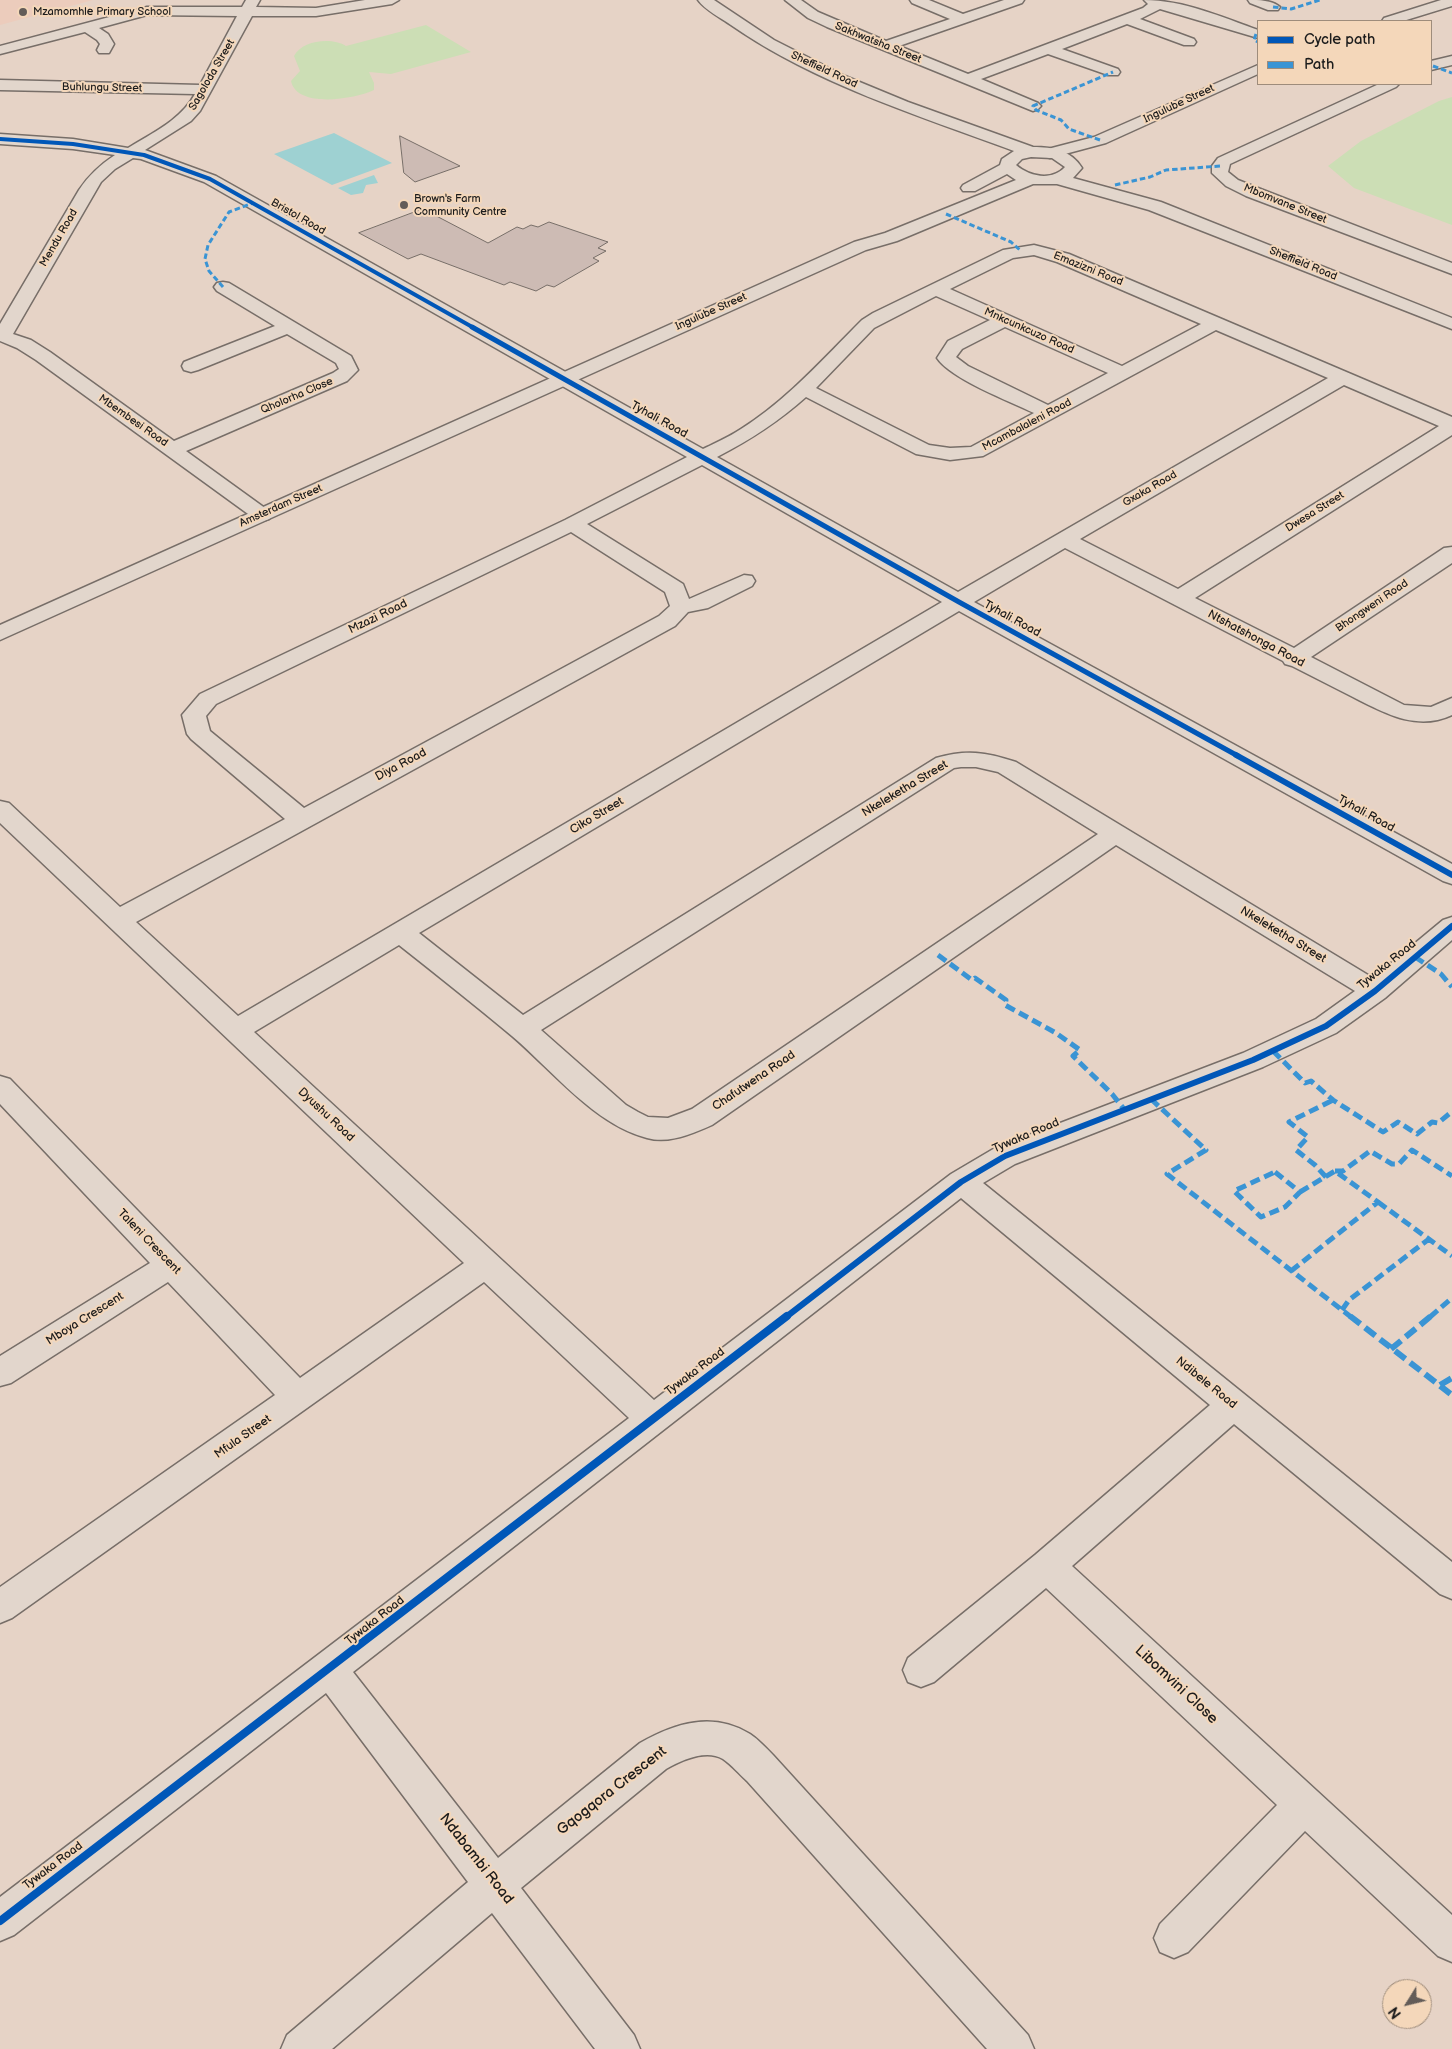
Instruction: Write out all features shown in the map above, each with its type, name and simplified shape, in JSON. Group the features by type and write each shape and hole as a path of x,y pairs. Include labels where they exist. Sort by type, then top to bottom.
{"street":[{"path":"0,50 147,11 251,6 316,12 392,0"},
{"name":"Sheffield Road","path":"706,0 778,48 844,81 950,124 1032,152"},
{"name":"Sakhwatsha Street","path":"792,0 821,19 1033,106"},
{"path":"917,0 963,19"},
{"path":"886,46 1017,0"},
{"path":"1255,0 1273,7"},
{"path":"1392,20 1452,1"},
{"path":"968,79 1153,9 1154,2 1195,13 1256,34"},
{"name":"Sagoloda Street","path":"129,152 186,118 195,108 251,6"},
{"path":"1126,20 1189,42"},
{"path":"86,26 105,40 107,44 104,50"},
{"path":"1049,48 1113,72"},
{"path":"1432,66 1452,60"},
{"name":"Ingulube Street","path":"1050,153 1100,140 1257,69"},
{"name":"Buhlungu Street","path":"0,85 205,90"},
{"name":"Mbomvane Street","path":"1389,85 1224,161 1220,166 1220,172 1232,182 1252,192 1452,269"},
{"name":"Sheffield Road","path":"950,124 1010,163 1013,172 1032,179 1058,179 1154,206 1452,324"},
{"name":"Bristol Road","path":"0,139 73,144 129,152 144,155 210,179 562,379"},
{"name":"Ingulube Street","path":"1058,179 1069,174 1072,165 1100,140"},
{"name":"Mendu Road","path":"2,335 87,190 109,166 129,152"},
{"path":"1032,152 1050,153"},
{"name":"Ingulube Street","path":"860,246 884,230 1032,152"},
{"name":"Sheffield Road","path":"1050,153 1063,157 1072,165 1154,206"},
{"name":"Ingulube Street","path":"562,379 860,246 891,237 1032,179"},
{"name":"Emazizni Road","path":"702,457 761,425 804,389 868,324 894,308 935,288 1000,257 1021,251 1040,251 1063,258 1452,425"},
{"name":"Qholorha Close","path":"173,449 340,377 349,370 344,360 222,287"},
{"name":"Mnkcunkcuzo Road","path":"935,288 1123,373"},
{"path":"1004,320 955,345 946,358 961,370 1049,413"},
{"name":"Mcambalaleni Road","path":"804,389 908,444 941,454 976,452 1216,323"},
{"path":"190,366 288,327"},
{"name":"Mbembesi Road","path":"2,335 24,344 43,356 262,515"},
{"name":"Gxaka Road","path":"958,602 1342,377"},
{"name":"Tyhali Road","path":"562,379 958,602 1452,875"},
{"name":"Amsterdam Street","path":"0,633 562,379"},
{"name":"Dwesa Street","path":"1178,598 1452,425"},
{"name":"Mzazi Road","path":"301,819 199,734 194,715 208,699 572,524 702,457"},
{"path":"572,524 675,589 681,607"},
{"name":"Ntshatshonga Road","path":"1064,539 1292,659 1405,713 1432,716 1452,706"},
{"name":"Bhongweni Road","path":"1292,659 1452,553"},
{"name":"Diya Road","path":"118,920 667,621 681,607 700,603 744,580"},
{"name":"Ciko Street","path":"236,1030 958,602"},
{"name":"Nkeleketha Street","path":"522,1029 945,763 966,758 984,759 1007,768 1375,991"},
{"name":"Dyushu Road","path":"0,809 176,976 652,1419"},
{"name":"Chafutwena Road","path":"400,932 522,1029 616,1112 634,1124 653,1130 670,1130 687,1125 702,1117 1115,834"},
{"name":"Tywaka Road","path":"0,1920 330,1670 652,1419 961,1182 1005,1156 1289,1045 1326,1026 1375,991 1452,926"},
{"name":"Taleni Crescent","path":"0,1086 298,1398"},
{"name":"Ndibele Road","path":"961,1182 1452,1583"},
{"name":"Mboya Crescent","path":"0,1373 171,1265"},
{"name":"Mfula Street","path":"0,1608 485,1265"},
{"path":"920,1670 1047,1566 1232,1405"},
{"name":"Libomvini Close","path":"1047,1566 1452,1942"},
{"name":"Ndabambi Road","path":"330,1670 496,1884 620,2049"},
{"name":"Gqogqora Crescent","path":"301,2049 496,1884 653,1756 671,1745 690,1739 711,1737 736,1746 760,1768 1014,2049"},
{"path":"1174,1938 1304,1804"}],"shaded area":[{"name":"Mzamomhle Primary School","path":"0,0 93,0 0,25"}],"green space":[{"path":"426,25 471,52 391,74 369,72 374,83 374,90 354,96 315,99 296,90 291,81 300,71 294,56 310,43 326,41 346,46"},
{"path":"1452,97 1452,225 1354,188 1328,166 1361,141 1439,101"}],"water":[{"path":"334,133 392,163 332,185 274,154"},
{"path":"374,175 378,183 366,185 363,193 351,195 338,188"}],"building":[{"path":"400,136 460,166 415,182 404,173"},
{"path":"423,209 488,243 517,227 523,229 531,225 538,227 549,222 608,242 598,248 606,251 593,258 599,261 554,287 547,285 536,291 510,282 504,285 421,254 408,259 359,233"}],"marked path":[{"path":"1273,7 1291,9 1320,0"},
{"path":"1256,34 1254,40 1257,42"},
{"path":"1433,66 1452,73"},
{"path":"1100,140 1069,129 1061,120 1036,110 1033,106 1113,72"},
{"path":"1115,185 1150,177 1166,170 1220,166"},
{"path":"223,287 209,271 205,259 208,245 229,212 253,203"},
{"path":"946,214 1011,242 1021,251"},
{"path":"938,955 972,980 975,978 1006,1000 1005,1005 1056,1033 1080,1050 1073,1056 1112,1094 1124,1109"},
{"path":"1415,957 1441,974 1452,987"},
{"path":"1273,1051 1305,1083 1311,1081 1333,1100 1383,1132 1398,1122 1417,1134 1432,1122 1438,1123 1449,1114 1452,1116"},
{"path":"1151,1099 1206,1150 1167,1174 1452,1395"},
{"path":"1326,1177 1315,1165 1296,1150 1308,1137 1289,1122 1333,1100"},
{"path":"1335,1171 1343,1171 1370,1151 1392,1164 1399,1164 1412,1150 1452,1176"},
{"path":"1291,1271 1378,1202 1335,1171 1300,1192 1285,1207 1261,1217 1234,1191 1275,1172 1300,1192"},
{"path":"1378,1202 1452,1256"},
{"path":"1342,1310 1349,1300 1429,1239"},
{"path":"1391,1349 1452,1298"},
{"path":"1440,1385 1452,1378"}],"cycle path":[{"path":"0,139 73,144 144,155 210,179 959,602 1452,875"},
{"path":"0,1921 961,1182 1005,1156 1253,1060 1326,1026 1375,991 1452,926"}],"place":[{"name":"Mzamomhle Primary School","path":"23,12"},
{"name":"Brown's Farm Community Centre","path":"404,205"}]}
